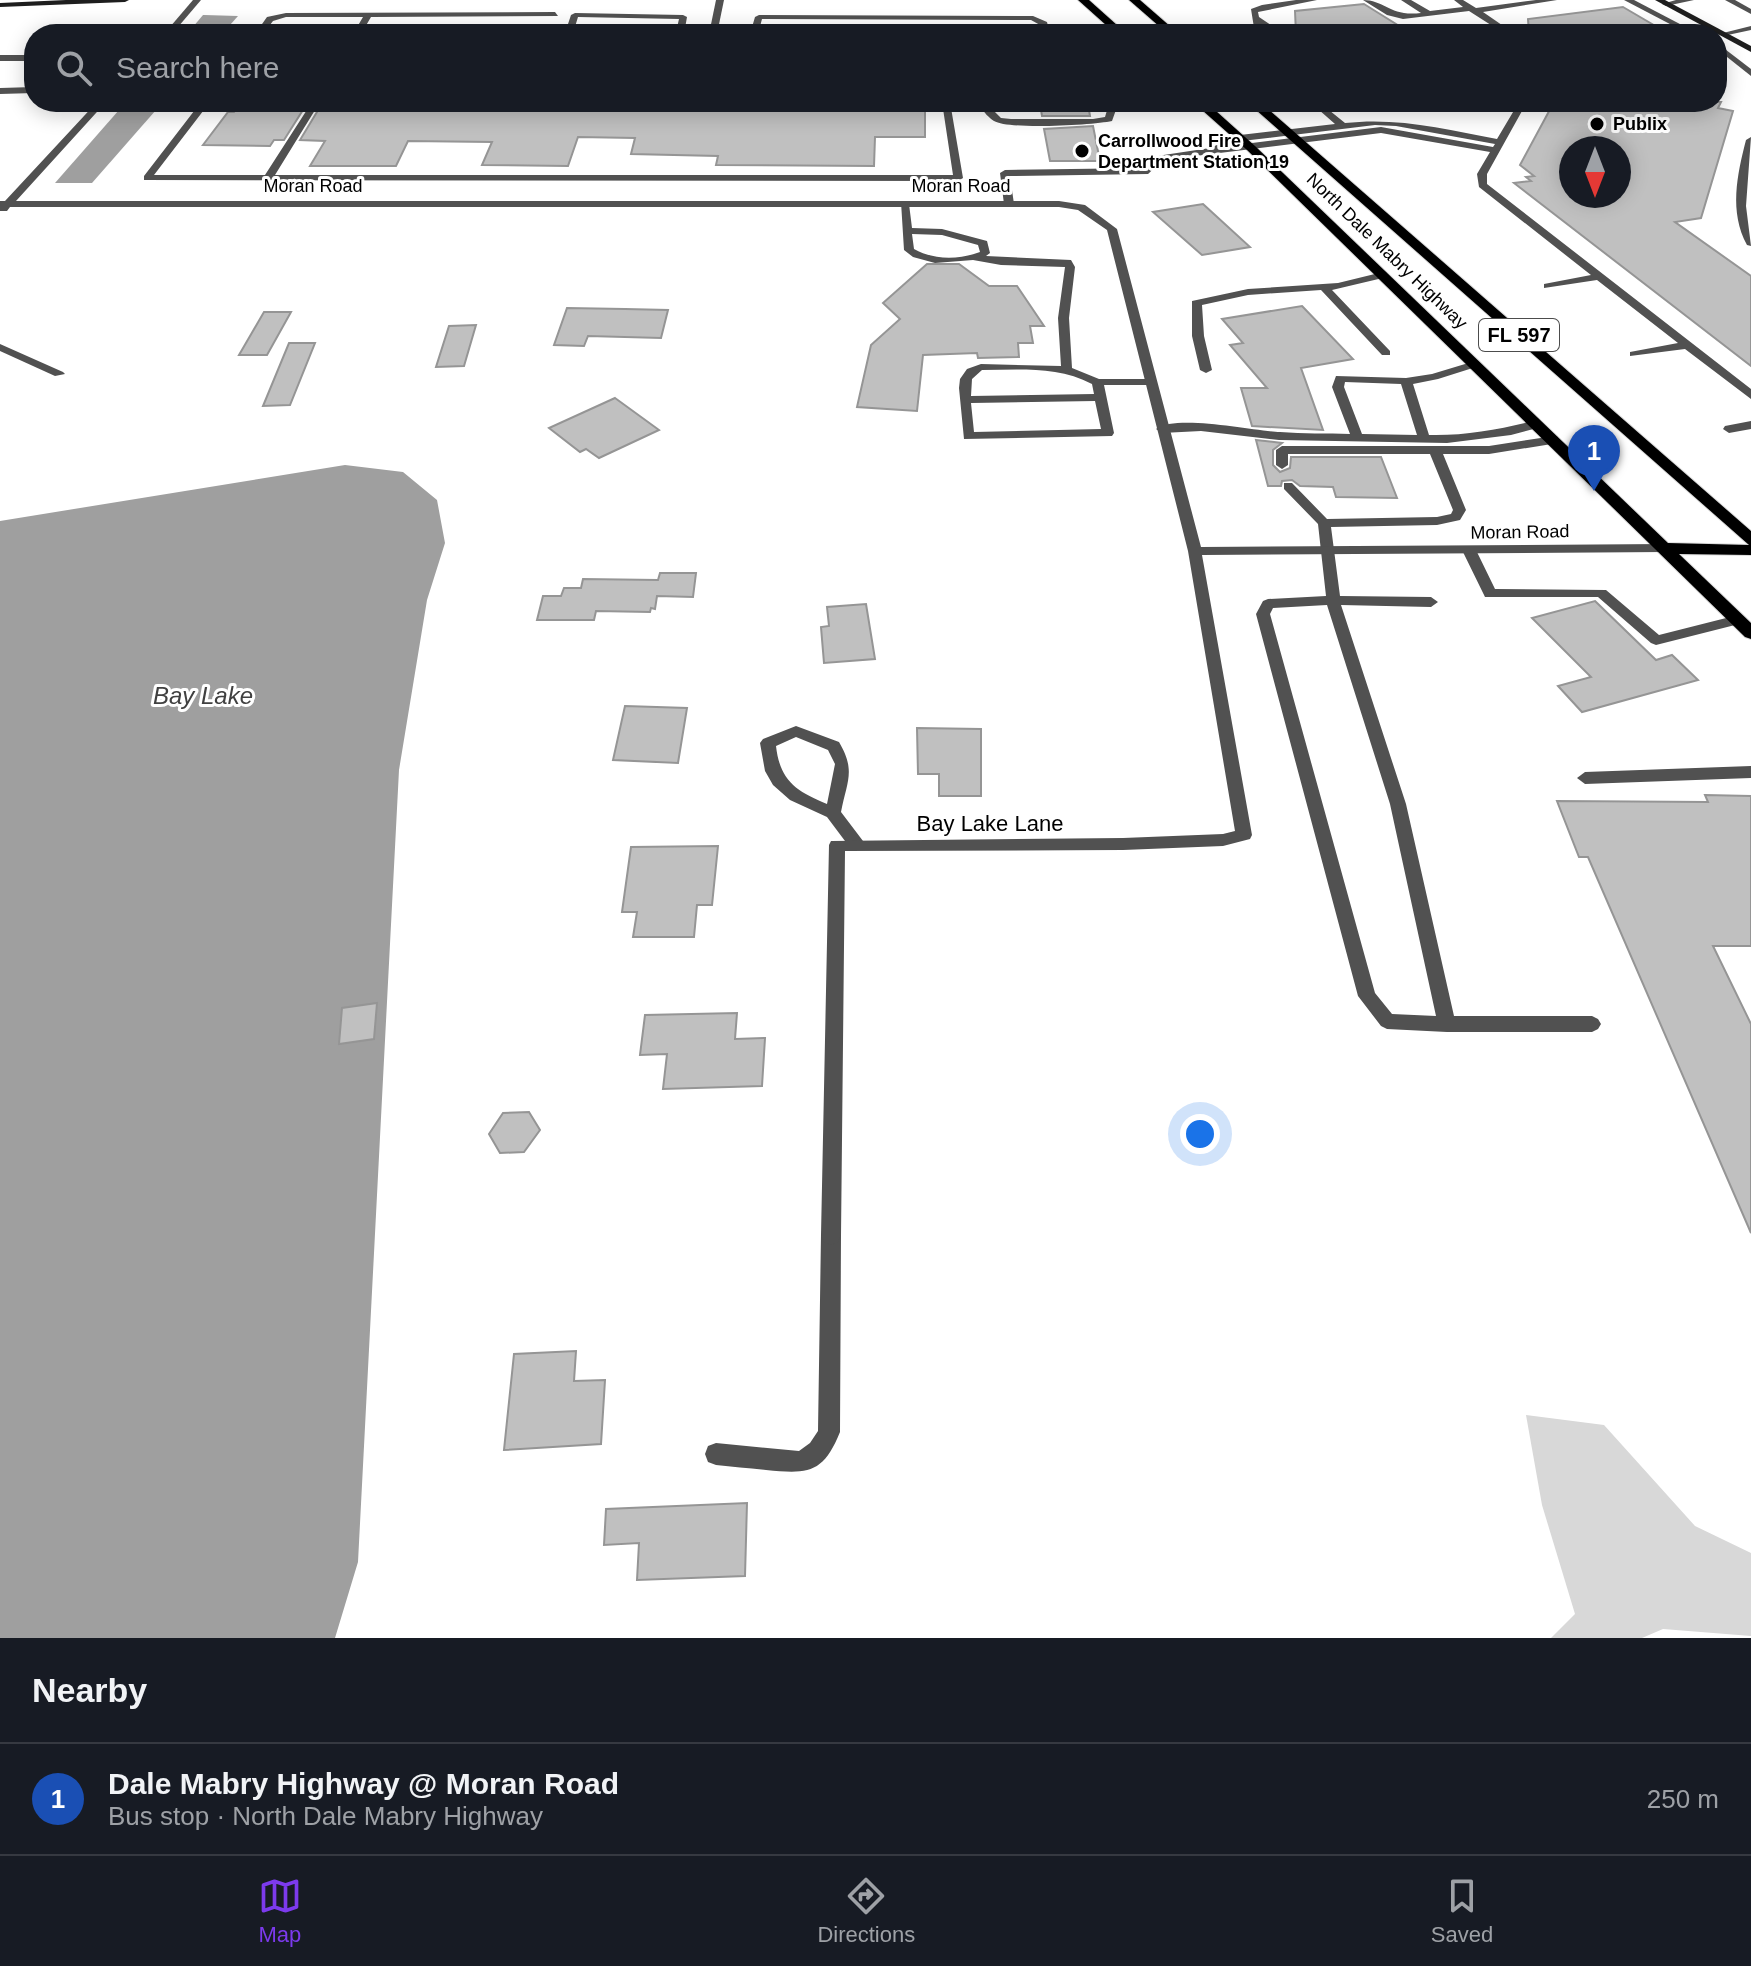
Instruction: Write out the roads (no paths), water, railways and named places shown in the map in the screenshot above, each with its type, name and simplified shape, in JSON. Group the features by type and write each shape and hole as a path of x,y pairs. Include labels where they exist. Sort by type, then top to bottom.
{"main road":[{"path":"1083,0 1111,24"},
{"path":"1134,0 1162,24"},
{"name":"North Dale Mabry Highway","path":"1210,112 1745,626"},
{"name":"North Dale Mabry Highway","path":"1265,112 1747,532"},
{"path":"1665,548 1747,532"},
{"path":"1665,548 1751,550"}],"street":[{"path":"0,5 125,0"},
{"path":"177,24 197,0"},
{"path":"551,24 560,0"},
{"path":"715,24 720,0"},
{"path":"1257,24 1254,11 1262,7 1313,0"},
{"path":"1367,0 1393,16 1553,0"},
{"path":"1405,0 1429,14"},
{"path":"1458,0 1496,24"},
{"path":"1496,0 1506,6"},
{"path":"1628,0 1675,24"},
{"path":"1662,2 1690,0"},
{"path":"1729,0 1751,12"},
{"path":"1662,2 1704,24"},
{"path":"363,24 369,14"},
{"path":"266,24 270,19 286,15 555,14"},
{"path":"572,24 575,15 683,17 681,24"},
{"path":"757,24 759,17 917,22 1033,18 1044,24"},
{"path":"1256,18 1265,24"},
{"path":"1727,33 1751,28"},
{"path":"1727,36 1751,49"},
{"path":"1727,53 1751,73"},
{"path":"0,58 24,58"},
{"path":"0,91 24,90"},
{"path":"2,207 92,112"},
{"path":"198,112 147,178 958,178 948,112"},
{"path":"268,178 310,112"},
{"path":"989,112 998,120 1011,122 1109,119 1111,112"},
{"path":"1326,112 1343,126"},
{"path":"1517,112 1482,174 1482,185 1751,395"},
{"path":"1294,137 1343,126 1396,123 1497,146"},
{"path":"1009,204 1005,173 1148,171 1160,158 1294,137 1381,130 1497,146"},
{"path":"1751,140 1742,174 1743,229 1751,243"},
{"path":"904,204 909,250 917,257 1067,262 1070,267 1061,337 1067,370"},
{"name":"Moran Road","path":"2,207 904,204 1081,207 1112,229 1195,551 1665,548"},
{"path":"907,231 963,236 983,243 985,253 976,258"},
{"path":"1206,370 1198,336 1196,303 1248,292 1324,287 1383,275"},
{"path":"1548,286 1598,277"},
{"path":"1324,287 1386,353"},
{"path":"1634,354 1687,345"},
{"path":"0,347 59,374"},
{"path":"1357,437 1338,387 1340,378 1406,381 1434,377 1475,364"},
{"path":"1097,382 1108,433 968,436 966,375 971,370 1008,367 1067,370 1097,382 1151,382"},
{"path":"1406,381 1424,439"},
{"path":"965,400 1100,397"},
{"path":"1162,429 1201,427 1279,436 1424,439 1460,438 1537,424"},
{"path":"1729,429 1751,425"},
{"path":"1282,465 1282,450 1489,450 1554,440"},
{"path":"1324,523 1437,521 1455,517 1460,510 1456,495 1435,450"},
{"path":"1288,486 1324,523 1335,610 1398,804 1447,1024"},
{"path":"1469,550 1490,594 1601,593 1656,640 1745,626"},
{"name":"Bay Lake Lane","path":"857,845 1123,844 1223,840 1244,835 1195,551"},
{"path":"1431,602 1336,600 1268,604 1263,614 1367,996 1387,1021 1592,1024"},
{"path":"833,813 843,764 834,746 796,731 768,743 768,761 780,785 805,802 833,813 857,845"},
{"path":"1585,778 1751,772"},
{"path":"716,1454 799,1462 810,1458 825,1443 829,1432 837,845 857,845"}],"water":[{"path":"203,15 238,16 231,24 195,24"},
{"path":"117,112 154,112 92,183 55,183"},
{"name":"Bay Lake","path":"345,465 403,472 437,500 445,543 427,600 399,770 358,1562 335,1638 0,1638 0,521"}],"place":[{"name":"Publix","path":"1597,124"},
{"name":"Carrollwood Fire Department Station 19","path":"1082,151"},
{"name":"Dale Mabry Highway @ Moran Road","path":"1594,491"}]}
